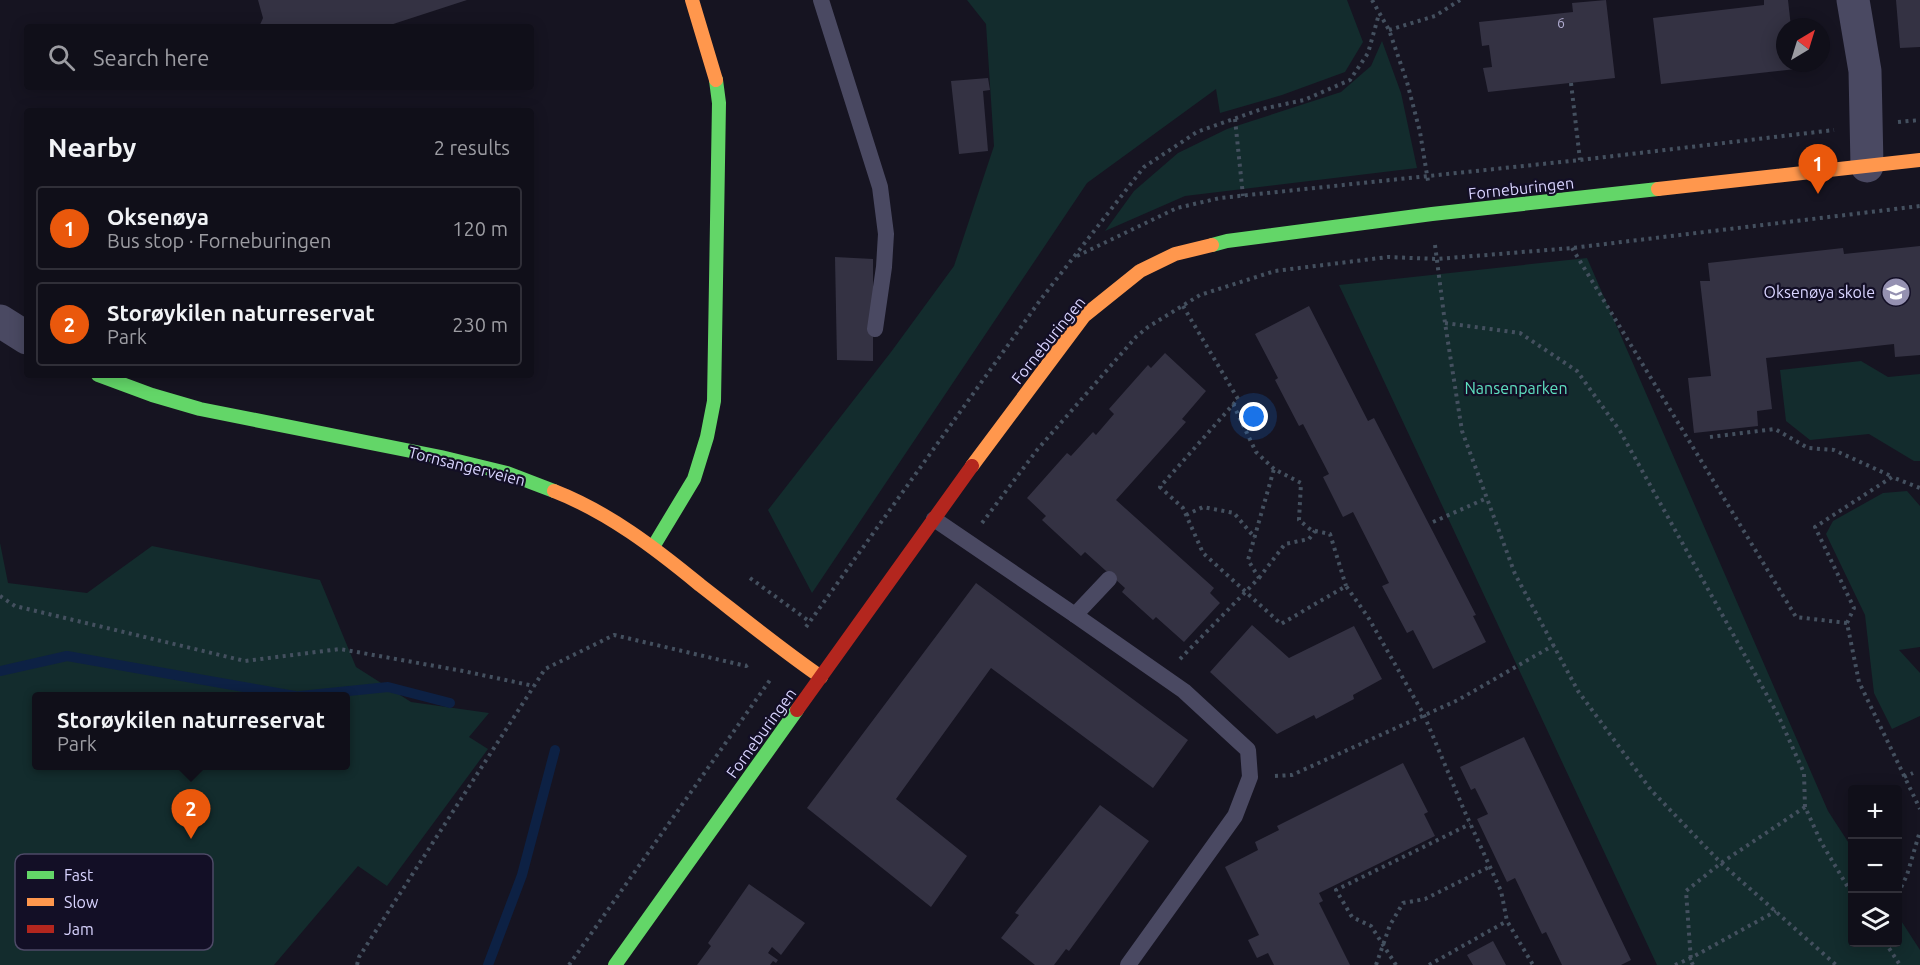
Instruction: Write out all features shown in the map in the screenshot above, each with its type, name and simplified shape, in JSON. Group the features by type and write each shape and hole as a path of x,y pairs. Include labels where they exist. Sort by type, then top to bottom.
{"street":[{"path":"653,547 694,479 707,438 714,401 719,103 715,73 692,0"},
{"path":"1853,0 1865,71 1867,166"},
{"name":"Forneburingen","path":"615,965 1063,342 1084,316 1140,271 1175,254 1227,241 1432,214 1920,160"},
{"path":"0,321 24,336"},
{"name":"Tornsangerveien","path":"106,378 152,396 200,409 441,457 507,473 561,494 604,515 653,547 821,677"}],"lane":[{"path":"821,0 880,187 886,234 884,267 875,329"},
{"path":"934,519 1184,691 1248,750 1250,777 1235,816 1128,965"},
{"path":"1075,615 1109,579"}],"path":[{"path":"1372,0 1389,30 1407,82 1420,132 1428,175 1445,323 1462,430 1515,574 1578,691 1651,790 1721,863 1836,965"},
{"path":"1389,30 1435,16 1460,0"},
{"path":"1571,83 1580,160"},
{"path":"1235,118 1243,196"},
{"path":"969,542 992,507 1036,450 1136,337 1200,295 1275,271 1388,256 1437,259 1572,248 1920,206"},
{"path":"1572,248 1796,617 1847,623"},
{"path":"1183,306 1238,399 1160,487 1182,508 1203,554 1281,624 1346,586"},
{"path":"1445,323 1520,333 1577,371 1620,430 1778,715 1804,773 1805,807 1821,842 1851,893"},
{"path":"1233,404 1256,452 1274,469 1301,483 1299,520 1315,531 1330,534 1346,586 1368,616 1424,715 1501,891 1507,921 1533,965"},
{"path":"1710,437 1775,429 1808,448 1834,450 1920,488"},
{"path":"1259,578 1248,560 1274,469"},
{"path":"1892,477 1815,527 1854,608 1847,623 1859,682 1920,809"},
{"path":"1433,522 1487,498"},
{"path":"1186,515 1203,507 1234,513 1254,538"},
{"path":"1163,677 1259,578 1286,544 1310,540 1315,531"},
{"path":"0,596 15,606 245,661 340,650 534,686"},
{"path":"357,965 359,957 545,669 614,634 746,666 776,644"},
{"path":"1250,777 1292,775 1458,700 1554,645"},
{"path":"1904,777 1913,772"},
{"path":"1693,965 1686,891 1721,863 1805,807"},
{"path":"1396,965 1371,926 1353,917 1336,890 1470,824"},
{"path":"1898,893 1907,875 1920,831"},
{"path":"1376,965 1390,925 1403,903 1425,899 1489,867"},
{"path":"1675,965 1776,911"},
{"path":"1430,965 1507,921"},
{"path":"1888,947 1900,965"}],"green space":[{"path":"967,0 1347,0 1363,42 1345,72 1282,95 1220,113 1216,89 1087,183 812,593 768,510 891,352 954,266 994,146 986,24"},
{"path":"1382,41 1401,93 1417,168 1185,196 1105,231 1134,191 1178,153 1227,129 1341,92 1371,66"},
{"name":"Nansenparken","path":"1587,258 1828,811 1848,842 1848,947 1902,947 1902,922 1920,950 1920,965 1657,965 1339,285"},
{"path":"1861,361 1888,377 1920,374 1920,461 1914,461 1869,434 1810,440 1786,421 1780,370"},
{"path":"1907,491 1920,506 1920,647 1899,650 1920,673 1920,716 1892,729 1874,693 1865,615 1826,534 1833,521 1883,493"},
{"path":"0,543 8,583 87,593 152,546 320,580 356,667 411,702 489,713 469,737 488,749 387,886 358,866 274,965 0,965"}],"building":[{"path":"258,0 467,0 393,24 260,24 263,18"},
{"path":"1606,0 1615,78 1488,92 1483,68 1492,67 1489,45 1482,46 1479,22 1573,12 1572,3"},
{"path":"1764,0 1788,0 1790,18 1776,18 1776,71 1661,84 1653,18 1764,5"},
{"path":"1896,0 1920,0 1920,47 1900,48"},
{"path":"988,78 990,90 983,91 988,151 959,154 951,81"},
{"path":"1920,246 1920,355 1895,357 1894,344 1766,358 1772,409 1757,411 1758,426 1694,433 1688,378 1711,376 1700,281 1710,281 1708,263 1843,248 1844,254"},
{"path":"835,257 873,259 873,361 837,360"},
{"path":"1309,306 1368,421 1374,418 1476,615 1473,616 1486,642 1433,669 1413,630 1407,633 1382,586 1389,583 1353,512 1343,517 1323,477 1329,474 1303,424 1299,426 1275,380 1278,378 1255,334"},
{"path":"1165,353 1206,391 1182,419 1186,422 1116,500 1214,588 1210,593 1220,603 1184,642 1156,617 1153,620 1122,592 1125,588 1085,552 1081,556 1042,520 1046,516 1027,498 1067,453 1071,456 1093,432 1096,435 1114,414 1109,409 1148,365 1151,368"},
{"path":"976,583 1188,740 1153,788 991,668 896,799 967,856 931,907 807,808"},
{"path":"1252,625 1289,658 1354,626 1382,679 1353,695 1354,699 1316,719 1314,715 1277,734 1210,672"},
{"path":"1524,737 1631,960 1621,965 1562,965 1546,932 1542,934 1515,878 1507,882 1477,819 1488,814 1475,788 1471,790 1460,767"},
{"path":"1403,763 1428,812 1424,814 1435,836 1319,893 1323,901 1319,903 1350,965 1274,965 1268,953 1257,958 1248,940 1259,935 1225,867 1258,850 1255,842 1279,830 1277,826"},
{"path":"1100,805 1149,841 1069,951 1066,949 1054,965 1035,965 1001,938 1019,915 1015,913"},
{"path":"749,884 805,923 781,955 772,947 768,953 778,960 776,963 773,961 770,965 697,965 711,946 708,943"},
{"path":"1493,941 1506,965 1473,965 1467,955"}],"waterway":[{"path":"0,671 67,656 272,692"},
{"path":"339,692 388,687 450,703"},
{"path":"488,965 522,875 555,750"}],"traffic: fast":[{"path":"653,547 694,479 707,437 714,401 719,103 716,80"},
{"path":"1212,245 1227,241 1432,214 1658,189"},
{"path":"106,378 200,409 441,457 507,473 554,491"},
{"path":"615,965 797,710"}],"traffic: slow":[{"path":"692,0 716,80"},
{"path":"1658,189 1920,160"},
{"path":"972,466 1084,316 1140,271 1175,254 1212,245"},
{"path":"554,491 593,509 630,532 821,677"}],"traffic: jam":[{"path":"797,710 972,466"}],"place":[{"name":"Oksenøya","path":"1818,194"},
{"name":"Oksenøya skole","path":"1896,292"},
{"name":"Storøykilen naturreservat","path":"191,839"}]}
